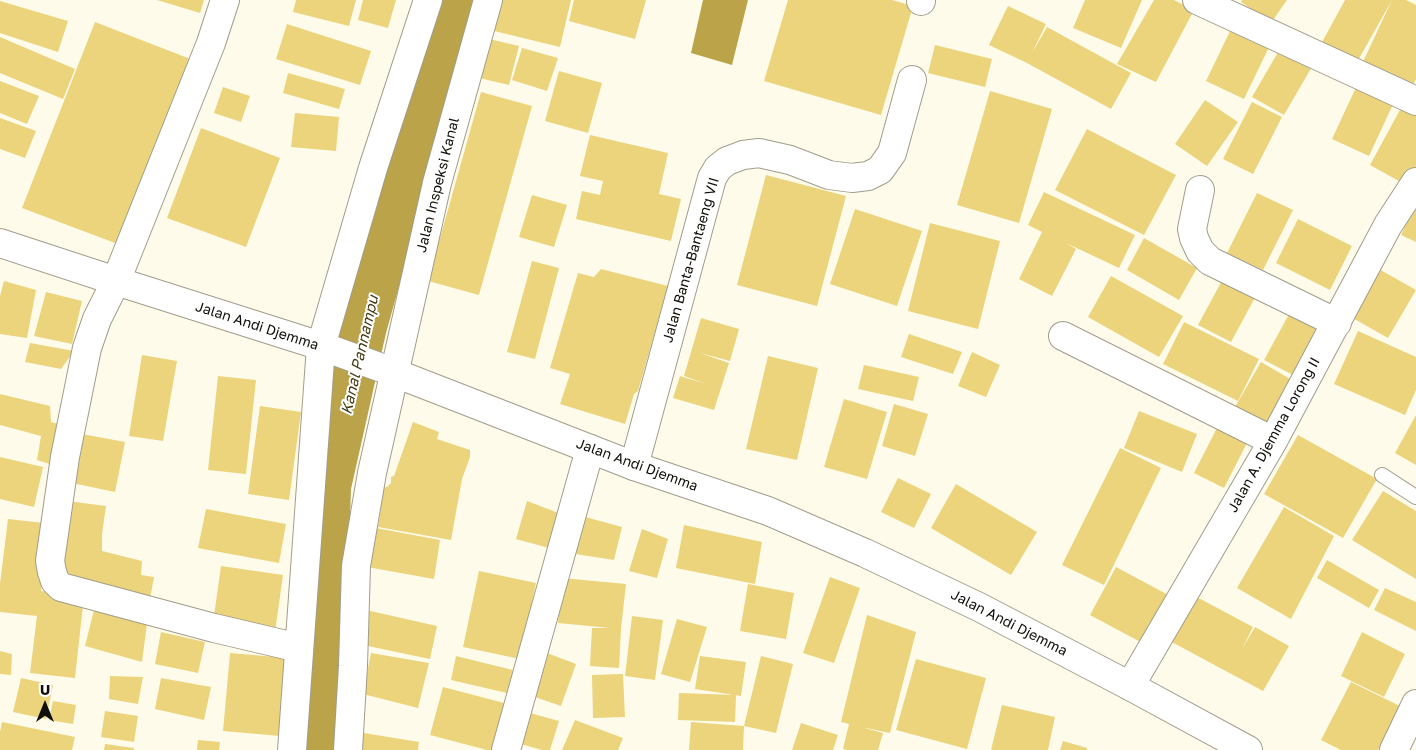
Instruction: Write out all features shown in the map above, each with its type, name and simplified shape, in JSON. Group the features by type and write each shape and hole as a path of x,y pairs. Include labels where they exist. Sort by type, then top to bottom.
{"street":[{"path":"225,0 211,43 116,281 97,319 86,348 65,457 51,567 55,581 61,587 214,628 299,648"},
{"path":"292,750 299,648 327,348 373,168 428,0"},
{"name":"Jalan Inspeksi Kanal","path":"348,750 356,566 388,370 488,0"},
{"path":"1197,0 1416,100"},
{"name":"Jalan Banta-Bantaeng VII","path":"634,466 712,178 718,168 727,161 743,155 759,153 790,160 829,175 852,178 868,176 880,170 892,153 912,80"},
{"name":"Jalan A. Djemma Lorong II","path":"1130,686 1273,441 1388,225 1416,182"},
{"path":"1200,190 1192,229 1200,251 1210,261 1336,323"},
{"name":"Jalan Andi Djemma","path":"0,242 327,348 634,466 768,510 979,607 1248,750"},
{"path":"1063,336 1273,441"},
{"path":"506,750 590,449"},
{"path":"1394,750 1416,704"}],"lane":[{"path":"1382,475 1416,497"}],"water":[{"name":"Kanal Pannampu","path":"439,0 473,0 433,164 386,333 351,489 342,750 305,750 335,334"},
{"path":"703,0 748,0 732,65 691,53"}],"building":[{"path":"157,0 204,0 200,13"},
{"path":"296,0 356,0 349,26 293,12"},
{"path":"363,0 396,0 388,28 358,20"},
{"path":"497,0 571,0 560,47 490,30"},
{"path":"574,0 646,0 635,39 569,21"},
{"path":"788,0 892,0 913,6 881,115 764,81"},
{"path":"1085,0 1142,0 1121,48 1073,28"},
{"path":"1154,0 1174,0 1194,10 1156,82 1117,64"},
{"path":"1242,0 1287,0 1271,23 1241,2"},
{"path":"1345,0 1392,0 1356,64 1321,44"},
{"path":"1392,0 1406,0 1416,5 1416,79 1411,89 1361,66"},
{"path":"0,1 68,21 58,52 0,33"},
{"path":"1008,6 1046,24 1032,53 1047,27 1131,73 1111,109 1027,63 989,45"},
{"path":"95,22 198,62 123,246 22,208"},
{"path":"287,24 371,51 360,85 276,59"},
{"path":"1232,27 1270,45 1244,99 1206,81"},
{"path":"0,37 75,69 63,99 0,73"},
{"path":"485,38 519,46 509,85 475,77"},
{"path":"935,45 992,59 985,87 928,73"},
{"path":"1281,47 1313,65 1284,115 1252,97"},
{"path":"522,48 558,58 547,91 512,80"},
{"path":"559,71 602,83 588,133 545,121"},
{"path":"288,73 345,89 339,109 283,93"},
{"path":"0,81 39,96 27,124 0,113"},
{"path":"1358,83 1395,100 1369,156 1332,139"},
{"path":"223,87 250,96 241,122 214,113"},
{"path":"990,91 1052,109 1019,223 957,205"},
{"path":"481,92 532,106 479,295 428,281"},
{"path":"1205,100 1238,122 1207,166 1175,144"},
{"path":"1252,102 1282,117 1253,174 1223,159"},
{"path":"1401,108 1416,116 1416,166 1406,185 1370,165"},
{"path":"295,113 339,117 336,151 291,147"},
{"path":"0,118 36,131 25,158 0,149"},
{"path":"201,128 280,158 246,247 167,218"},
{"path":"1087,129 1176,175 1144,235 1055,190"},
{"path":"590,135 668,153 659,194 681,199 671,241 576,219 582,191 600,195 603,181 580,176"},
{"path":"766,175 846,196 817,306 737,285"},
{"path":"1044,192 1135,235 1119,268 1066,243 1076,249 1052,296 1019,279 1042,232 1028,225"},
{"path":"1257,193 1293,210 1263,270 1227,253"},
{"path":"532,195 567,205 554,247 519,237"},
{"path":"1416,203 1416,242 1401,235"},
{"path":"855,209 922,231 897,306 830,284"},
{"path":"1298,219 1352,246 1330,290 1276,263"},
{"path":"930,223 1000,241 978,329 908,311"},
{"path":"1144,238 1197,268 1179,300 1127,270"},
{"path":"532,261 559,268 535,359 507,352"},
{"path":"1377,268 1416,290 1388,338 1349,316"},
{"path":"601,269 668,286 638,391 634,394 625,424 560,404 570,374 550,368 578,273 594,277"},
{"path":"1225,275 1258,292 1231,342 1198,325"},
{"path":"1111,276 1183,316 1159,357 1088,317"},
{"path":"4,281 36,290 27,338 0,334 0,296"},
{"path":"46,292 82,301 72,344 34,336"},
{"path":"1294,305 1324,321 1295,376 1264,360"},
{"path":"701,318 739,329 730,361 700,353 729,363 714,410 673,398 680,376 706,384 684,376"},
{"path":"1184,322 1259,359 1238,401 1163,364"},
{"path":"1358,331 1416,357 1416,390 1405,415 1334,384"},
{"path":"909,334 962,352 953,374 901,357"},
{"path":"30,343 74,351 61,369 25,362"},
{"path":"972,352 1000,365 986,397 958,386"},
{"path":"142,355 177,361 163,441 129,436"},
{"path":"768,356 818,368 797,460 746,449"},
{"path":"1261,362 1292,380 1267,425 1235,407"},
{"path":"864,365 919,377 913,401 858,389"},
{"path":"218,376 256,380 246,474 208,470"},
{"path":"0,394 50,406 51,422 70,427 59,467 37,460 41,436 0,425"},
{"path":"844,399 887,412 867,479 824,467"},
{"path":"894,404 928,414 915,456 882,446"},
{"path":"260,406 301,412 289,500 248,494"},
{"path":"1139,411 1197,434 1182,472 1124,448"},
{"path":"1416,415 1416,465 1395,453"},
{"path":"413,422 439,432 437,439 470,450 470,457 462,479 451,540 378,527 381,509 376,508 378,488 387,487 391,483 391,477 394,476"},
{"path":"1220,422 1250,437 1224,488 1194,473"},
{"path":"82,434 125,442 115,492 72,483"},
{"path":"1298,435 1377,479 1343,538 1264,494"},
{"path":"1120,448 1161,468 1104,585 1062,565"},
{"path":"0,457 43,467 34,507 0,499"},
{"path":"898,478 931,494 914,528 881,512"},
{"path":"956,484 1037,532 1011,575 931,528"},
{"path":"1383,491 1416,511 1416,579 1352,540"},
{"path":"67,501 106,506 102,534 102,551 142,561 141,575 154,577 150,599 58,583"},
{"path":"527,501 561,514 549,548 516,539"},
{"path":"1284,507 1334,536 1291,619 1237,588"},
{"path":"206,509 286,524 279,563 198,548"},
{"path":"578,515 622,527 614,560 569,553"},
{"path":"8,519 44,523 45,559 41,591 84,596 75,678 30,673 37,616 0,612 0,584"},
{"path":"684,525 762,542 755,584 676,568"},
{"path":"376,528 440,540 434,579 367,567"},
{"path":"642,529 668,539 657,578 629,571"},
{"path":"1327,560 1379,590 1369,608 1317,578"},
{"path":"221,566 283,575 275,632 213,623"},
{"path":"1116,567 1174,598 1148,646 1090,615"},
{"path":"479,571 536,583 520,659 463,647"},
{"path":"830,577 860,588 834,663 803,653"},
{"path":"562,578 626,584 619,668 590,666 592,628 610,628 558,623"},
{"path":"748,584 794,593 786,639 740,631"},
{"path":"1385,588 1416,602 1416,631 1374,610"},
{"path":"1193,595 1253,627 1242,649 1255,627 1289,646 1263,691 1168,640"},
{"path":"95,606 148,616 142,662 85,646"},
{"path":"366,610 437,626 430,659 363,645"},
{"path":"867,615 916,632 890,733 861,727 883,733 878,750 847,750 843,749 849,724 841,722"},
{"path":"632,616 663,620 655,680 625,676"},
{"path":"677,619 707,627 690,682 661,674"},
{"path":"161,632 205,642 198,673 155,664"},
{"path":"1362,632 1405,654 1384,697 1341,676"},
{"path":"0,651 12,654 11,675 0,674"},
{"path":"230,653 287,658 280,736 223,731"},
{"path":"371,653 429,663 418,708 363,694"},
{"path":"547,653 576,664 561,706 532,696"},
{"path":"456,656 513,670 507,693 451,680"},
{"path":"700,656 746,662 741,696 695,689"},
{"path":"761,656 793,664 776,733 744,726"},
{"path":"916,659 986,678 967,749 896,730"},
{"path":"623,674 625,717 593,718 592,675"},
{"path":"110,676 143,677 138,704 109,699"},
{"path":"21,678 53,685 46,719 13,712"},
{"path":"161,678 211,687 204,720 155,709"},
{"path":"1351,682 1400,706 1378,750 1341,750 1321,740"},
{"path":"443,687 508,704 496,750 487,750 430,735"},
{"path":"679,693 736,695 735,722 678,720"},
{"path":"53,701 76,705 73,724 49,720"},
{"path":"1002,705 1055,717 1048,750 991,750"},
{"path":"105,711 138,716 134,742 101,737"},
{"path":"530,713 559,721 550,750 542,750 521,744"},
{"path":"575,720 623,738 618,750 562,750"},
{"path":"2,722 75,737 72,750 0,750"},
{"path":"691,722 744,726 743,750 689,750"},
{"path":"801,723 838,735 833,750 792,750"},
{"path":"364,733 419,742 418,750 360,750"},
{"path":"198,740 220,742 219,750 197,750"},
{"path":"1063,741 1087,748 1087,750 1060,750"},
{"path":"105,744 134,748 134,750 104,750"}]}
